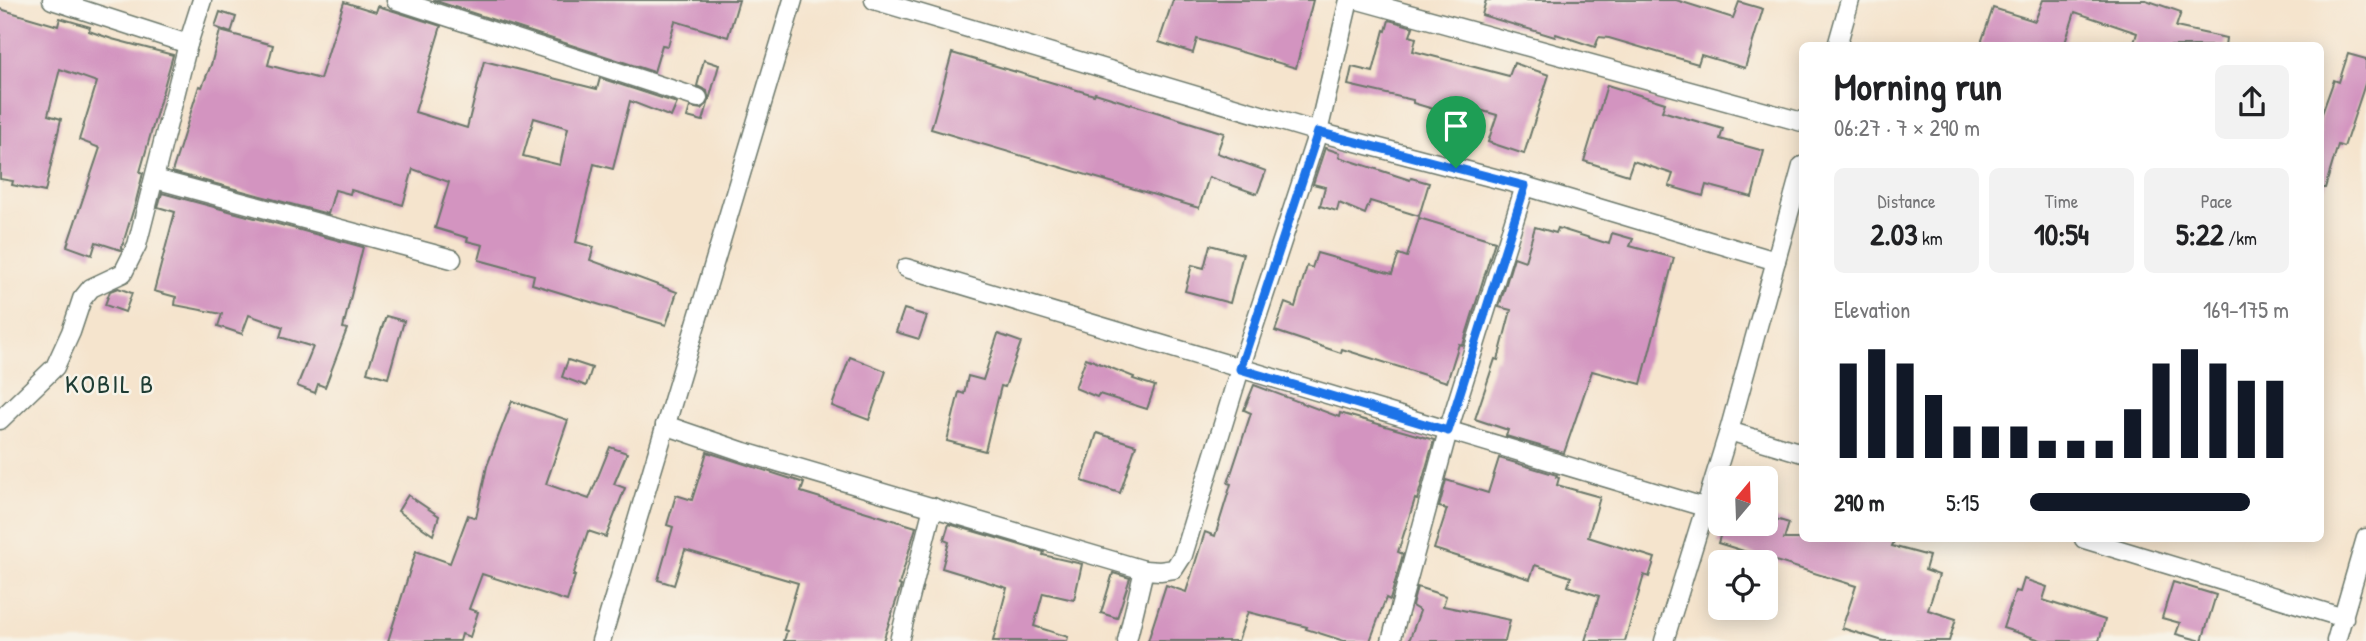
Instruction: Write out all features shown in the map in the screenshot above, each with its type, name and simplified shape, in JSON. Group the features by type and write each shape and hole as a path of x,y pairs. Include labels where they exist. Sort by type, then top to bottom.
{"street":[{"path":"52,0 188,44"},
{"path":"0,420 55,367 82,299 91,288 123,273 137,245 188,44 202,0"},
{"path":"396,0 698,99"},
{"path":"601,641 793,0"},
{"path":"874,0 1318,132 1525,186 1776,261"},
{"path":"665,425 744,452 1144,570 1174,569 1183,555 1240,369 1318,132 1349,0"},
{"path":"1358,0 1799,121"},
{"path":"1838,42 1850,0"},
{"path":"1664,641 1729,431 1799,177"},
{"path":"155,179 452,259"},
{"path":"1391,641 1448,431 1525,186"},
{"path":"906,268 1704,507"},
{"path":"1729,431 1799,452"},
{"path":"899,641 933,507"},
{"path":"2336,641 2366,538"},
{"path":"2094,542 2344,618"},
{"path":"1127,641 1144,570"}],"building":[{"path":"433,0 739,0 728,37 675,21 668,46 662,45 654,72"},
{"path":"1173,0 1313,0 1296,68 1197,39 1193,53 1159,42"},
{"path":"1486,0 1676,0 1733,18 1739,2 1763,9 1745,68 1701,55 1698,64 1609,38 1599,37 1595,47 1556,34 1555,37 1482,15"},
{"path":"2043,0 2146,0 2181,12 2176,27 2226,38 2226,42 2134,42 2137,33 2075,12 2065,42 1981,42 1993,8 2035,21"},
{"path":"344,2 376,12 378,6 441,26 415,112 467,128 484,61 597,89 600,78 677,103 671,117 630,101 613,169 594,164 576,242 594,247 590,260 677,292 666,325 532,284 534,275 479,260 483,245 435,228 449,182 413,169 403,205 351,190 350,194 335,190 328,214 172,172 199,86 202,87 211,65 220,31 273,45 268,65 320,79","holes":["534,118 568,128 560,165 523,156"]},
{"path":"0,9 58,26 60,18 90,27 89,31 112,39 173,55 121,250 96,242 92,255 67,246 100,148 79,140 97,82 60,69 48,115 61,119 45,192 12,185 13,181 0,179"},
{"path":"220,12 236,17 231,33 215,27"},
{"path":"1389,20 1413,27 1410,36 1416,38 1413,51 1509,76 1514,63 1549,75 1524,154 1488,142 1497,115 1444,100 1440,111 1413,103 1413,100 1348,85 1352,67 1373,72"},
{"path":"952,53 1224,133 1217,153 1266,171 1257,194 1209,177 1199,208 931,129"},
{"path":"2348,54 2366,59 2366,81 2344,147 2338,145 2324,188 2324,108 2334,80 2339,82"},
{"path":"704,60 719,65 709,100 707,91 697,86"},
{"path":"1607,85 1665,103 1662,111 1723,129 1720,139 1764,151 1752,197 1706,185 1703,196 1669,186 1673,174 1633,161 1628,175 1584,161"},
{"path":"709,101 703,121 687,117 690,107 701,109"},
{"path":"1325,148 1340,153 1339,157 1410,180 1411,178 1429,183 1419,216 1370,201 1365,214 1339,203 1337,211 1320,206 1325,187 1313,184"},
{"path":"162,193 363,247 343,328 347,329 325,387 318,384 315,393 297,386 313,347 280,337 283,327 249,315 242,334 218,326 222,314 175,305 176,297 154,291 175,212 158,207"},
{"path":"1419,218 1495,241 1463,345 1459,344 1447,382 1342,349 1341,353 1275,331 1285,303 1295,307 1307,266 1312,268 1317,253 1392,274 1399,254 1407,257"},
{"path":"1535,227 1556,233 1558,228 1609,244 1612,233 1633,239 1630,246 1674,258 1641,384 1592,371 1564,453 1506,436 1508,430 1475,419 1495,359 1498,360 1511,310 1499,307 1514,257 1525,261"},
{"path":"1210,245 1243,254 1230,303 1185,291 1192,265 1204,268"},
{"path":"118,288 132,293 125,312 105,305 110,291"},
{"path":"904,309 927,316 919,339 896,332"},
{"path":"386,316 404,321 388,378 367,372"},
{"path":"998,334 1021,342 1005,387 1001,386 985,451 947,441 959,392 964,394 968,376 983,380"},
{"path":"850,357 886,371 869,420 832,406"},
{"path":"1086,358 1155,386 1147,409 1099,394 1097,397 1075,388"},
{"path":"568,360 592,368 586,386 562,377"},
{"path":"1254,385 1339,417 1340,413 1434,440 1417,500 1415,499 1398,552 1403,554 1390,600 1386,598 1370,641 1344,641 1306,629 1307,627 1248,612 1238,641 1148,641 1166,585 1186,592 1205,532 1215,536 1231,484 1228,483 1251,413 1244,410"},
{"path":"512,401 568,420 546,484 589,499 610,447 627,453 614,484 625,488 606,537 588,531 567,601 482,574 469,609 478,612 470,637 462,634 460,641 388,641 416,551 450,563 468,515 476,518 487,466"},
{"path":"1097,433 1136,445 1120,493 1082,481"},
{"path":"707,452 804,483 801,492 916,527 883,641 784,641 787,631 784,630 798,583 685,550 674,585 658,580 673,527 667,525 676,495 692,500"},
{"path":"1499,458 1557,475 1557,485 1600,497 1588,537 1655,558 1649,577 1644,575 1625,641 1585,641 1599,596 1568,586 1571,577 1535,565 1530,579 1434,549 1447,509 1439,507 1446,480 1488,493"},
{"path":"408,495 439,516 433,535 398,511"},
{"path":"1778,520 1789,523 1784,539 1799,539 1799,542 1894,542 1892,546 1929,556 1925,570 1939,575 1928,610 1956,619 1949,641 1883,641 1842,628 1856,586 1778,562 1778,550 1740,550 1718,543 1720,536 1778,536"},
{"path":"949,524 1044,552 1043,555 1082,564 1074,600 1043,593 1034,626 1068,637 1067,641 993,641 1007,588 942,568 949,542 944,540"},
{"path":"1113,573 1130,578 1117,618 1101,613"},
{"path":"2024,579 2047,587 2043,600 2105,620 2099,641 2044,641 2003,628 2015,591 2020,592"},
{"path":"2173,582 2216,595 2202,641 2176,634 2180,623 2162,618"},
{"path":"1417,587 1446,596 1443,606 1510,620 1505,641 1409,641 1420,611 1412,606"}],"district":[{"name":"KOBIL B","path":"110,384"}],"route":[{"path":"1318,132 1456,168 1525,186 1448,431 1240,369 1318,132"}]}
